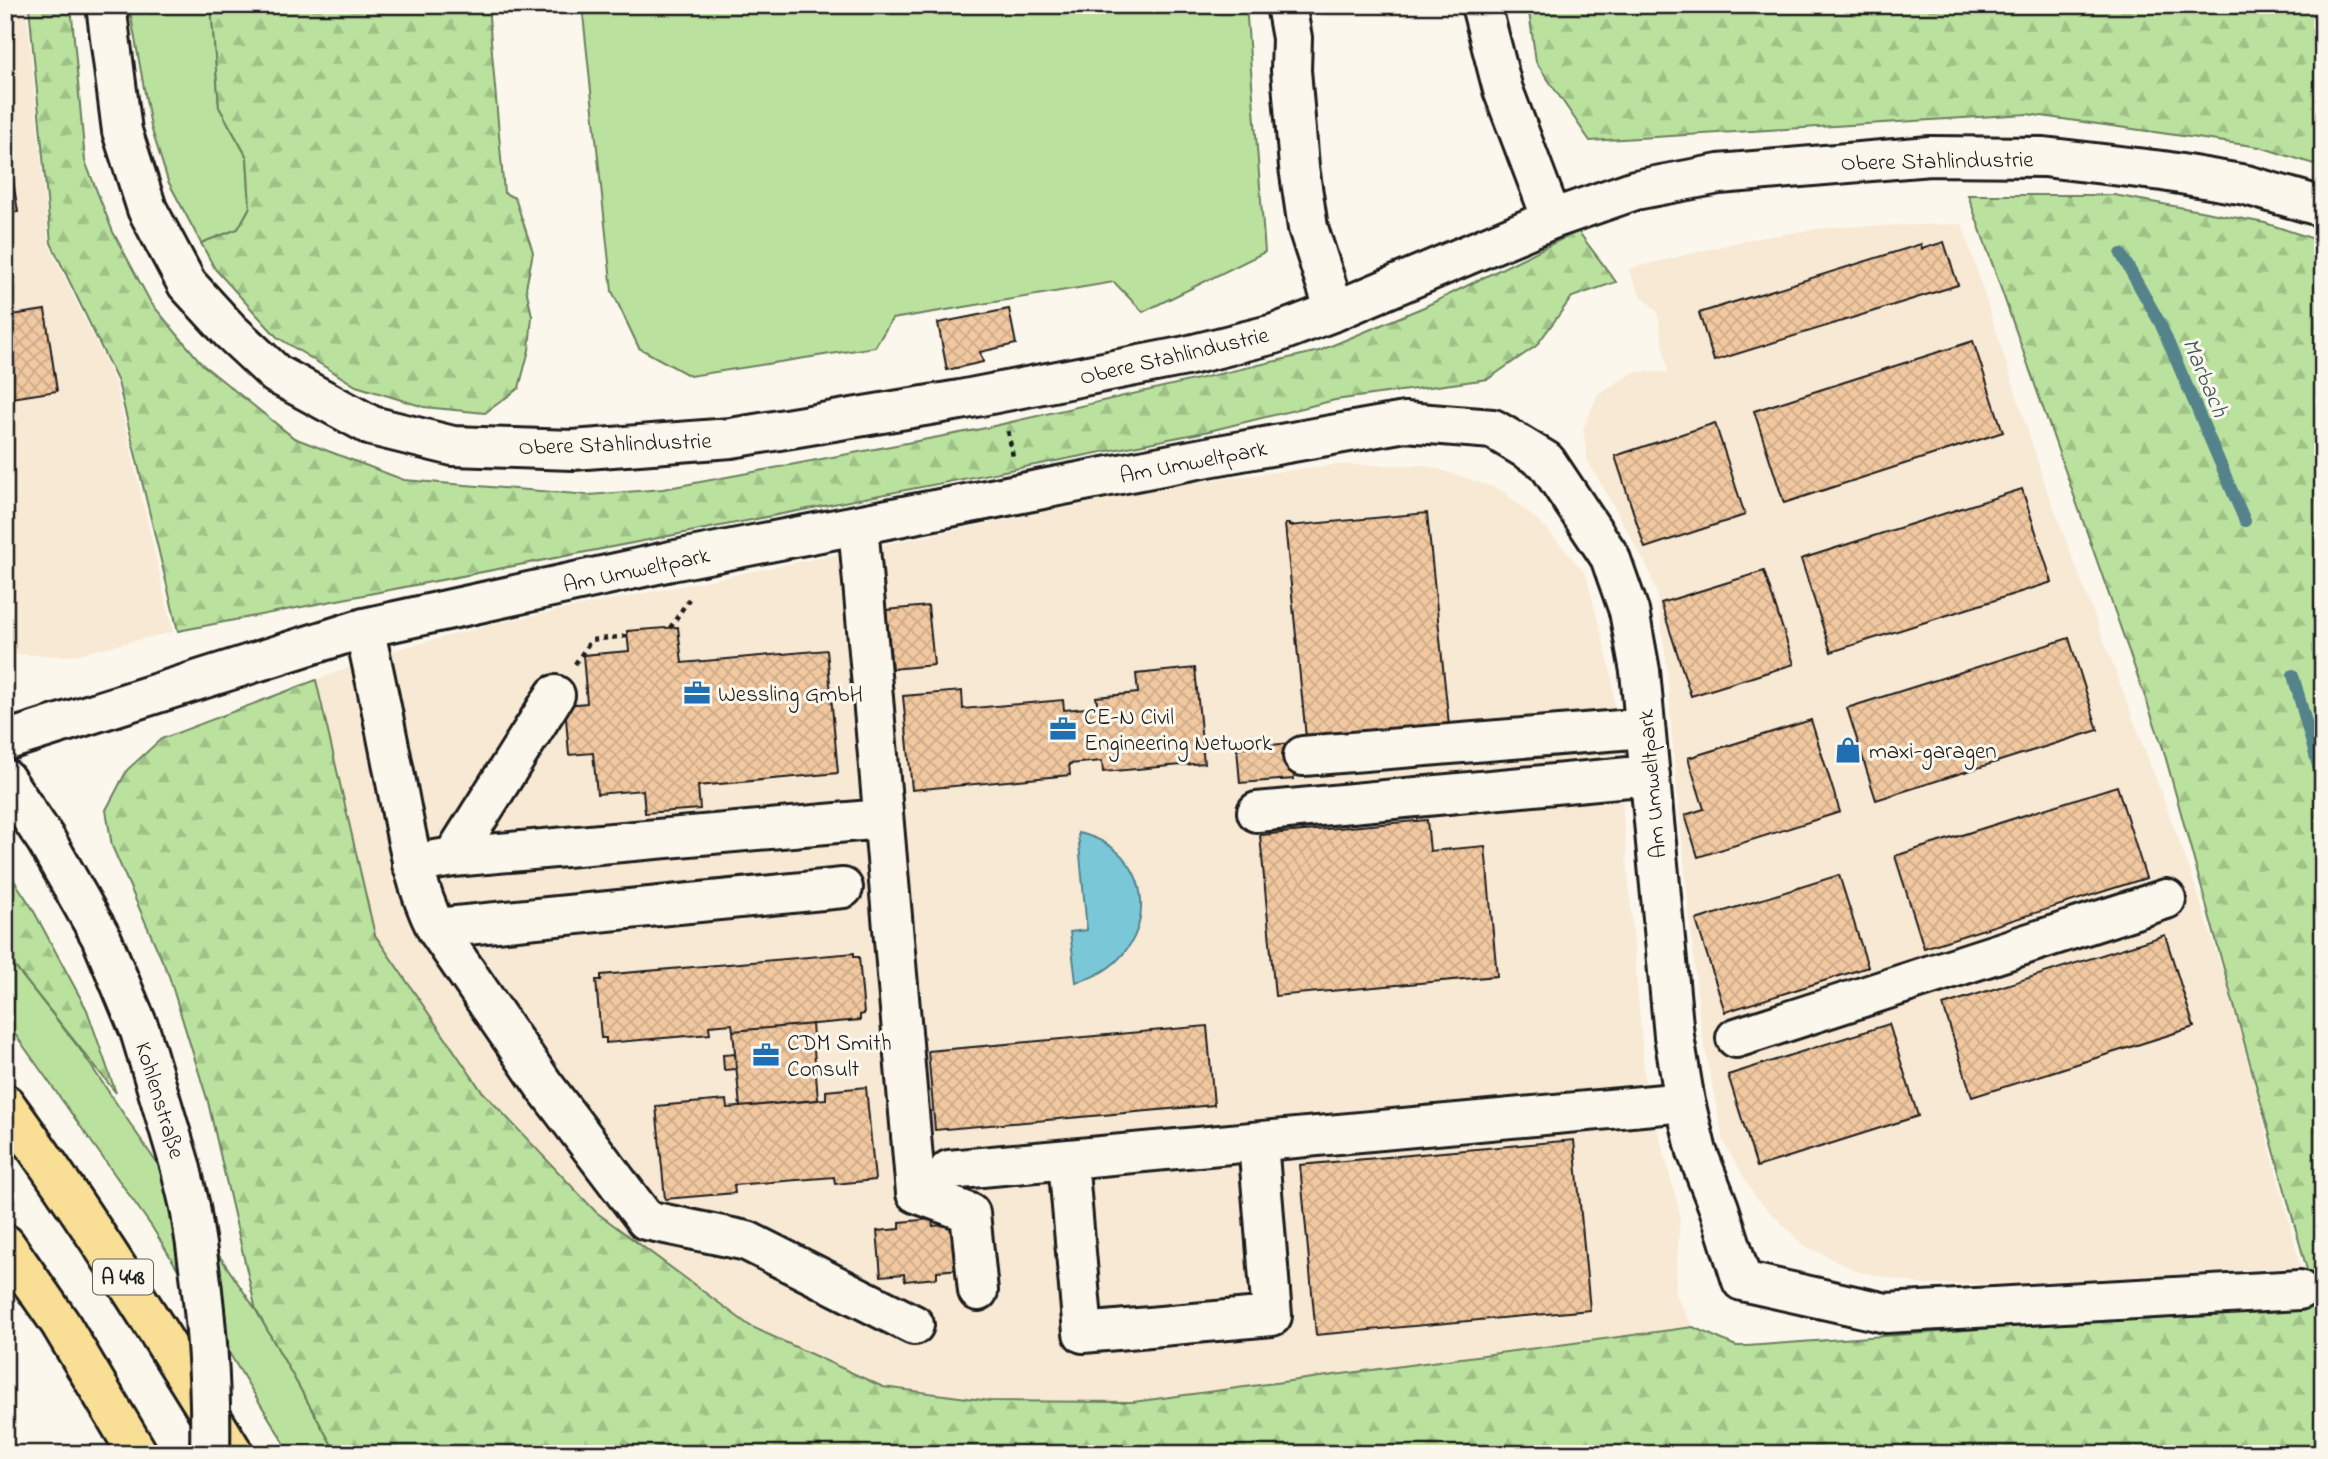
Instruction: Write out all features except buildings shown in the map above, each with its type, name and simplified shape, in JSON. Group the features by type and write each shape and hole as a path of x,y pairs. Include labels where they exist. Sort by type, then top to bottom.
{"highway":[{"name":"A 448","path":"5,1104 47,1161 148,1314 234,1454"},
{"path":"5,1244 60,1323 138,1454"}],"street":[{"name":"Obere Stahlindustrie","path":"106,5 121,131 147,209 187,284 230,331 276,374 372,426 453,446 573,450 731,438 1001,392 1186,356 1274,334 1552,219 1635,190 1719,174 1930,156 2044,157 2163,171 2246,185 2323,207"},
{"path":"1314,5 1289,22 1291,70 1308,228 1335,311"},
{"path":"1481,5 1503,90 1552,219"},
{"name":"Am Umweltpark","path":"5,741 364,628 671,561 1405,422 1493,429 1546,461 1610,557 1629,611 1640,671 1674,1036 1685,1102 1697,1152 1719,1208 1742,1280 1886,1313 2299,1290"},
{"path":"858,525 916,1193 970,1213 978,1291"},
{"path":"364,628 422,901 436,928 542,1084 646,1220 747,1241 914,1325"},
{"path":"453,858 555,695"},
{"path":"1303,756 1645,728"},
{"path":"1257,812 1650,775"},
{"name":"Kohlenstraße","path":"5,779 46,840 101,937 140,1031 180,1165 202,1274 210,1373 210,1454"},
{"path":"412,864 882,819"},
{"path":"436,928 842,888"},
{"path":"1736,1038 2166,899"},
{"path":"949,1170 1685,1102"},
{"path":"1068,1160 1083,1333 1272,1316 1258,1142"}],"path":[{"path":"1001,392 1020,494"},
{"path":"555,695 591,640 627,636"}],"shaded area":[{"path":"5,5 26,5 49,245 115,382 173,632 69,656 10,654 5,650"},
{"path":"1962,224 2045,484 2190,870 2231,997 2301,1267 2014,1283 1924,1285 1856,1271 1802,1244 1756,1198 1723,1141 1700,1023 1667,666 1656,591 1648,568 1588,461 1583,429 1598,394 1634,372 1668,372 1657,312 1639,293 1628,269 1751,239 1831,227"},
{"path":"1333,465 1425,465 1500,489 1544,526 1586,574 1612,676 1645,1081 1680,1214 1675,1294 1693,1327 1133,1402 990,1401 883,1387 750,1326 596,1212 481,1090 375,935 316,680 395,650 493,624 1192,482"}],"green space":[{"path":"29,5 71,5 85,161 113,232 151,303 203,365 294,438 404,480 589,495 663,489 981,429 1319,351 1424,307 1578,231 1616,282 1572,297 1536,346 1488,379 1335,400 1205,432 178,631 118,382 51,243"},
{"path":"129,5 211,5 219,107 247,157 250,207 238,229 201,243 168,181 151,127"},
{"path":"211,5 488,5 504,193 515,198 533,252 526,288 532,316 529,350 519,388 485,413 424,407 356,386 277,337 215,269 201,243 238,229 250,207 247,157 219,107"},
{"path":"582,5 1246,5 1265,252 1143,312 1114,282 892,319 875,347 690,376 639,348 612,291"},
{"path":"1528,5 2323,5 2323,167 2260,147 2027,114 1590,141 1536,62"},
{"path":"1968,195 2114,195 2265,223 2323,242 2323,1277 2309,1277 2163,748"},
{"path":"316,680 375,935 481,1090 596,1212 750,1326 883,1387 990,1401 1133,1402 1693,1327 1736,1346 1747,1346 2323,1304 2323,1454 337,1454 256,1310 208,1102 169,976 112,846 106,810 127,770 161,739"},
{"path":"5,867 31,906 87,1010 116,1093 5,954"},
{"path":"5,954 79,1048 256,1310 337,1454 291,1454 152,1227 5,1020"}],"water":[{"path":"1078,833 1106,844 1126,861 1138,883 1141,907 1136,931 1124,953 1104,971 1076,982 1070,932 1087,930"}],"waterway":[{"name":"Marbach","path":"2121,254 2160,323 2245,521"},
{"name":"Marbach","path":"2293,675 2323,784"}],"place":[{"name":"Wessling GmbH","path":"697,693"},
{"name":"CE-N Civil Engineering Network","path":"1063,729"},
{"name":"maxi-garagen","path":"1848,750"},
{"name":"CDM Smith Consult","path":"766,1055"}]}
